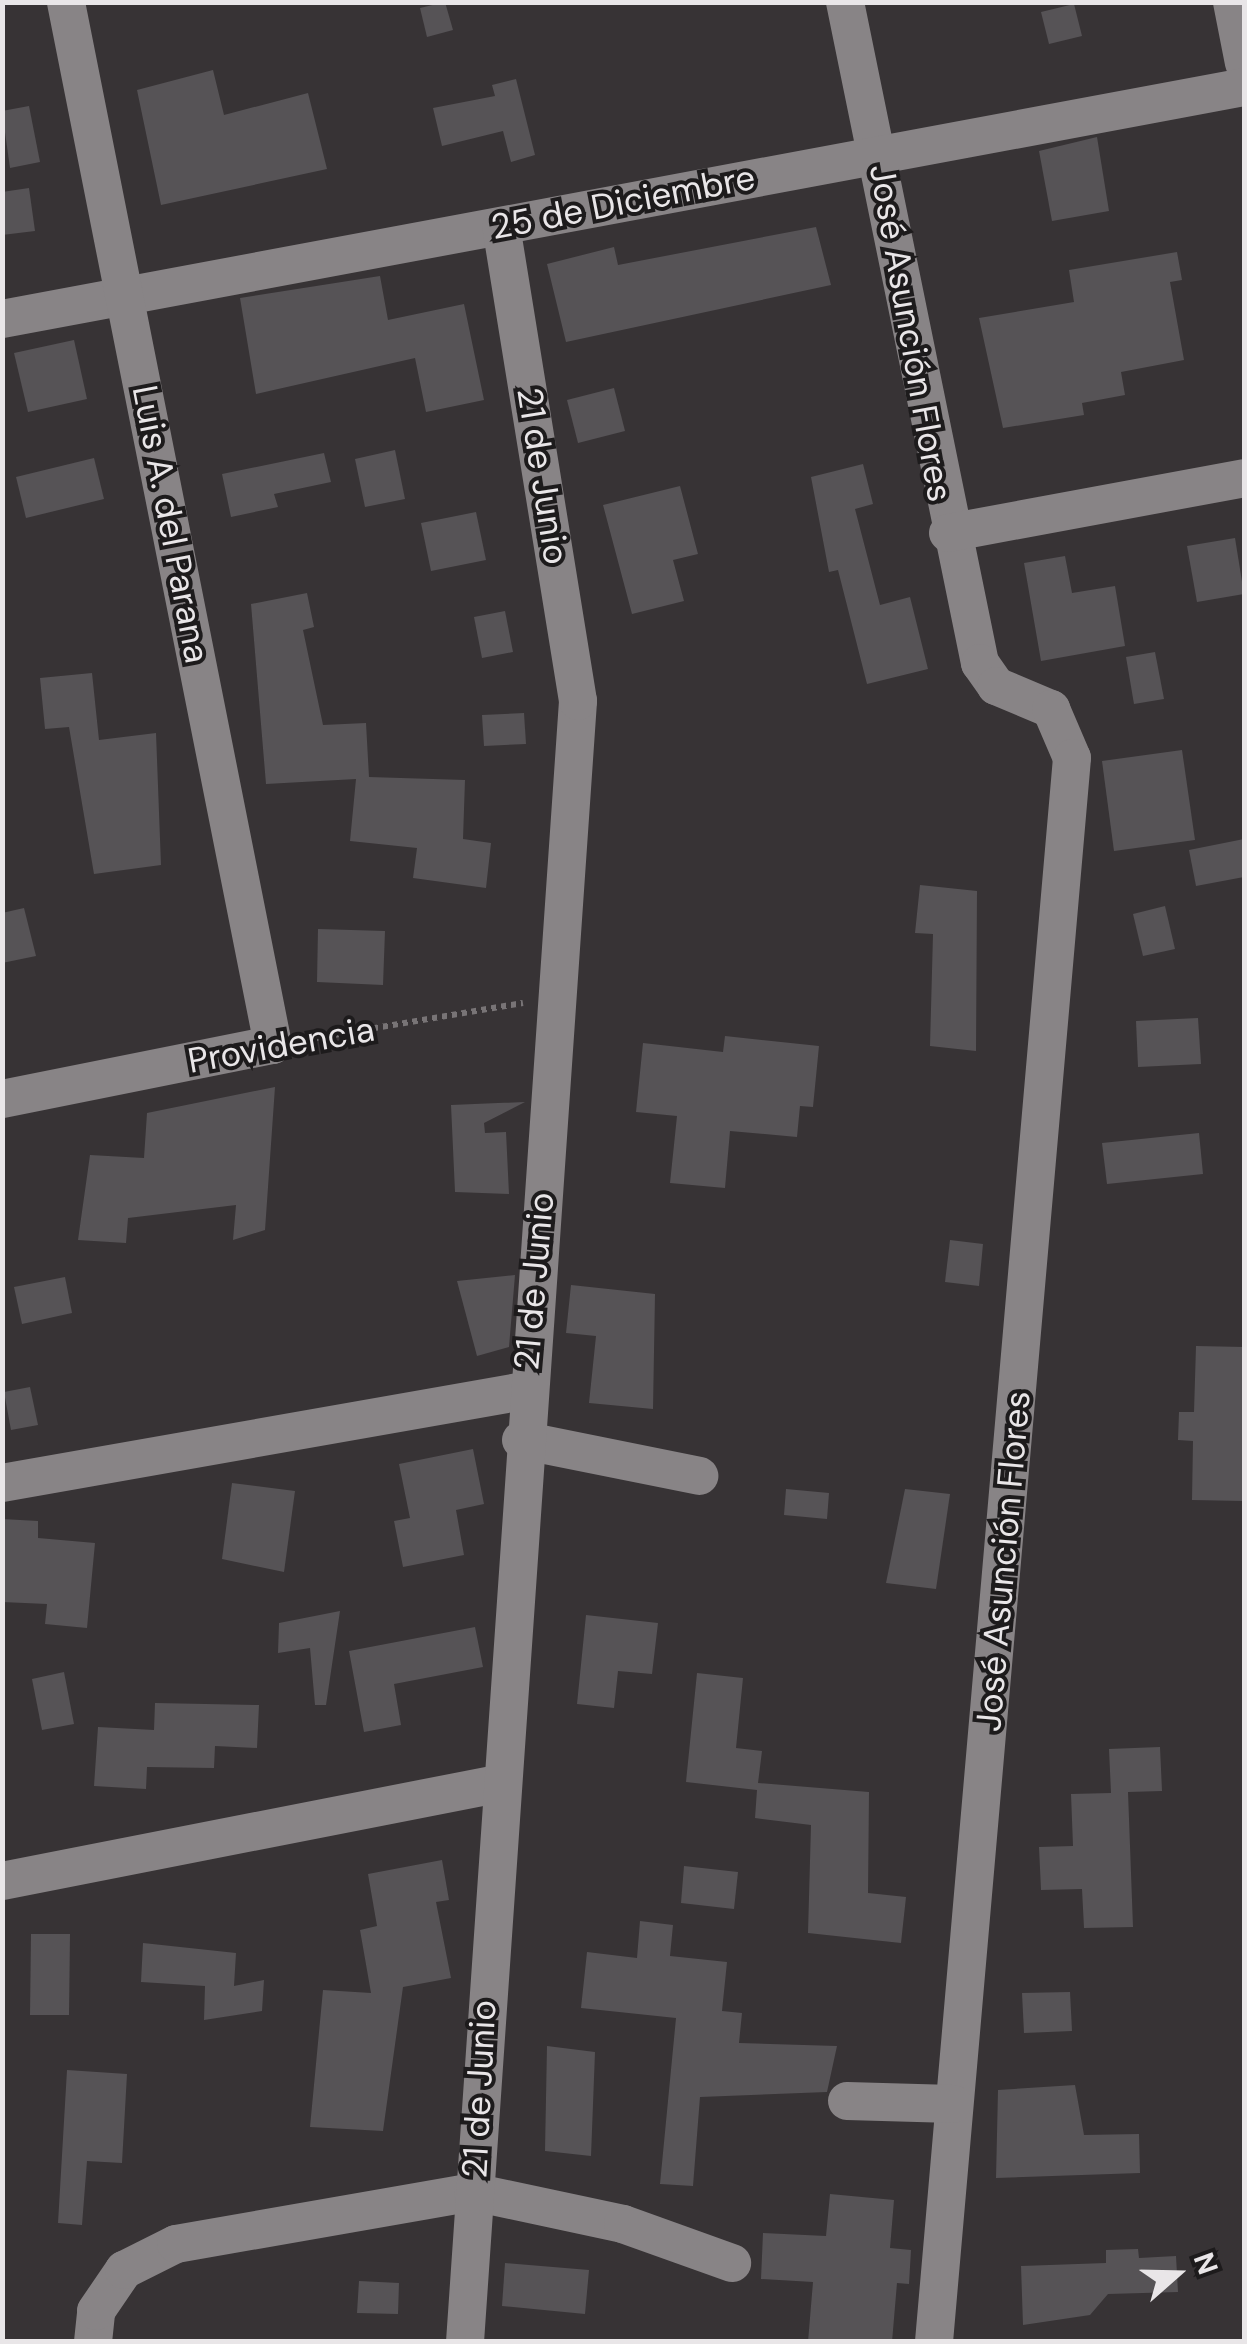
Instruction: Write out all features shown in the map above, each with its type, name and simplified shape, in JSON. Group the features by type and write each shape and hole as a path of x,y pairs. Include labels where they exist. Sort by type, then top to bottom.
{"street":[{"name":"Luis A. del Parana","path":"66,2 273,1045"},
{"name":"José Asunción Flores","path":"845,2 878,153 948,533 980,662 996,686 1054,713 1073,780 934,2342"},
{"path":"1232,2 1244,63"},
{"name":"25 de Diciembre","path":"2,319 1244,86"},
{"name":"21 de Junio","path":"464,2342 520,1440 561,996 577,689 501,226"},
{"path":"948,533 1244,478"},
{"name":"Providencia","path":"2,1099 273,1045"},
{"path":"2,1483 524,1391"},
{"path":"520,1440 699,1476"},
{"path":"2,1881 497,1784"},
{"path":"847,2101 953,2104"},
{"path":"93,2342 96,2311 124,2270 176,2244 474,2192 623,2224 732,2263"}],"path":[{"name":"Providencia","path":"273,1045 561,996"}],"building":[{"path":"445,2 453,30 427,37 420,8"},
{"path":"1074,4 1082,36 1049,44 1041,12"},
{"path":"213,70 224,115 308,93 327,169 161,205 137,90"},
{"path":"516,79 535,155 511,162 503,131 442,146 433,108 495,96 492,85"},
{"path":"29,106 40,162 10,168 2,111"},
{"path":"1097,137 1109,211 1052,221 1039,151"},
{"path":"29,188 35,231 2,235 2,192"},
{"path":"816,227 831,285 566,342 547,264 614,247 618,265"},
{"path":"1177,252 1182,280 1170,282 1184,360 1121,372 1125,395 1082,403 1084,415 1003,428 979,318 1074,302 1069,270"},
{"path":"380,276 388,320 464,304 484,400 426,412 415,358 256,394 240,298"},
{"path":"74,340 87,399 28,412 14,353"},
{"path":"614,388 625,431 578,443 567,400"},
{"path":"395,450 405,499 365,507 355,459"},
{"path":"324,453 331,482 274,494 278,507 231,517 222,474"},
{"path":"94,458 104,499 26,518 16,477"},
{"path":"863,464 873,504 855,509 880,605 910,597 928,669 867,684 838,570 829,572 811,477"},
{"path":"680,486 698,554 673,560 684,601 632,614 603,505"},
{"path":"476,512 486,560 431,571 421,523"},
{"path":"1235,538 1244,594 1197,602 1187,546"},
{"path":"1065,556 1072,593 1115,586 1125,646 1041,661 1024,563"},
{"path":"307,593 314,627 303,630 323,725 366,723 369,777 465,780 463,839 491,843 486,888 413,878 417,848 350,841 356,779 266,784 251,604"},
{"path":"505,611 513,652 482,658 474,617"},
{"path":"1155,652 1164,699 1134,704 1126,657"},
{"path":"92,673 99,740 156,733 161,865 94,874 69,727 45,729 40,678"},
{"path":"524,713 526,744 484,746 482,715"},
{"path":"1182,750 1195,840 1114,851 1102,761"},
{"path":"1244,839 1244,877 1196,886 1189,850"},
{"path":"920,885 977,891 976,1051 930,1046 933,934 915,933"},
{"path":"1165,906 1175,949 1143,956 1133,914"},
{"path":"24,908 36,956 2,963 2,913"},
{"path":"318,929 385,931 383,985 317,982"},
{"path":"1198,1018 1201,1064 1138,1067 1136,1021"},
{"path":"725,1036 819,1046 813,1107 800,1106 797,1137 730,1131 725,1188 670,1183 677,1116 636,1112 643,1043 723,1052"},
{"path":"275,1087 265,1230 233,1240 236,1205 128,1218 126,1243 78,1240 90,1155 144,1158 147,1113"},
{"path":"525,1102 484,1123 485,1133 506,1132 509,1194 455,1192 451,1105"},
{"path":"1199,1133 1203,1174 1107,1184 1102,1143"},
{"path":"950,1240 983,1244 979,1286 945,1282"},
{"path":"515,1275 509,1347 477,1356 457,1281"},
{"path":"65,1277 72,1313 22,1324 14,1287"},
{"path":"571,1285 655,1294 653,1409 589,1403 596,1336 566,1333"},
{"path":"1196,1346 1244,1347 1244,1501 1192,1500 1193,1441 1178,1440 1179,1412 1194,1412"},
{"path":"30,1387 38,1425 11,1430 4,1392"},
{"path":"473,1449 484,1504 456,1510 464,1555 403,1567 394,1521 410,1518 399,1464"},
{"path":"232,1483 295,1491 284,1572 222,1559"},
{"path":"786,1489 829,1493 827,1519 784,1515"},
{"path":"905,1489 950,1494 936,1589 886,1583"},
{"path":"2,1519 38,1521 38,1538 95,1543 87,1628 45,1624 47,1604 2,1602"},
{"path":"340,1611 326,1705 315,1705 310,1648 278,1653 279,1623"},
{"path":"586,1615 658,1623 652,1674 618,1671 614,1708 577,1704"},
{"path":"475,1627 483,1667 394,1684 401,1725 364,1732 349,1651"},
{"path":"64,1672 74,1724 42,1730 32,1679"},
{"path":"697,1673 743,1678 736,1748 762,1751 758,1783 869,1792 868,1893 906,1897 901,1943 808,1933 811,1825 755,1818 757,1790 686,1782"},
{"path":"155,1703 259,1705 257,1748 215,1746 214,1768 147,1767 146,1789 94,1786 98,1727 154,1730"},
{"path":"1160,1747 1162,1791 1128,1792 1133,1927 1084,1928 1082,1889 1041,1890 1039,1847 1073,1846 1071,1794 1111,1793 1109,1749"},
{"path":"442,1860 449,1900 436,1902 451,1978 403,1987 383,2131 310,2127 323,1990 371,1993 360,1930 377,1926 368,1874"},
{"path":"684,1866 738,1872 734,1909 681,1903"},
{"path":"640,1921 673,1925 670,1956 727,1962 722,2011 742,2013 739,2043 837,2046 827,2092 700,2097 693,2186 660,2184 676,2018 581,2008 587,1952 637,1958"},
{"path":"31,1934 70,1934 69,2015 30,2015"},
{"path":"143,1943 236,1953 234,1986 264,1980 262,2011 204,2020 205,1986 141,1982"},
{"path":"1070,1992 1072,2031 1024,2033 1022,1993"},
{"path":"547,2046 595,2052 591,2156 545,2151"},
{"path":"67,2070 127,2074 122,2163 87,2161 82,2225 58,2223"},
{"path":"1075,2085 1084,2135 1139,2134 1140,2173 996,2178 998,2090"},
{"path":"830,2194 894,2200 890,2248 911,2250 909,2284 897,2283 892,2342 808,2342 813,2282 761,2279 763,2233 826,2236"},
{"path":"1138,2249 1139,2258 1176,2256 1178,2292 1108,2294 1090,2315 1023,2325 1021,2266 1106,2263 1106,2250"},
{"path":"505,2263 589,2270 585,2314 502,2306"},
{"path":"359,2281 399,2283 398,2314 357,2313"}]}
